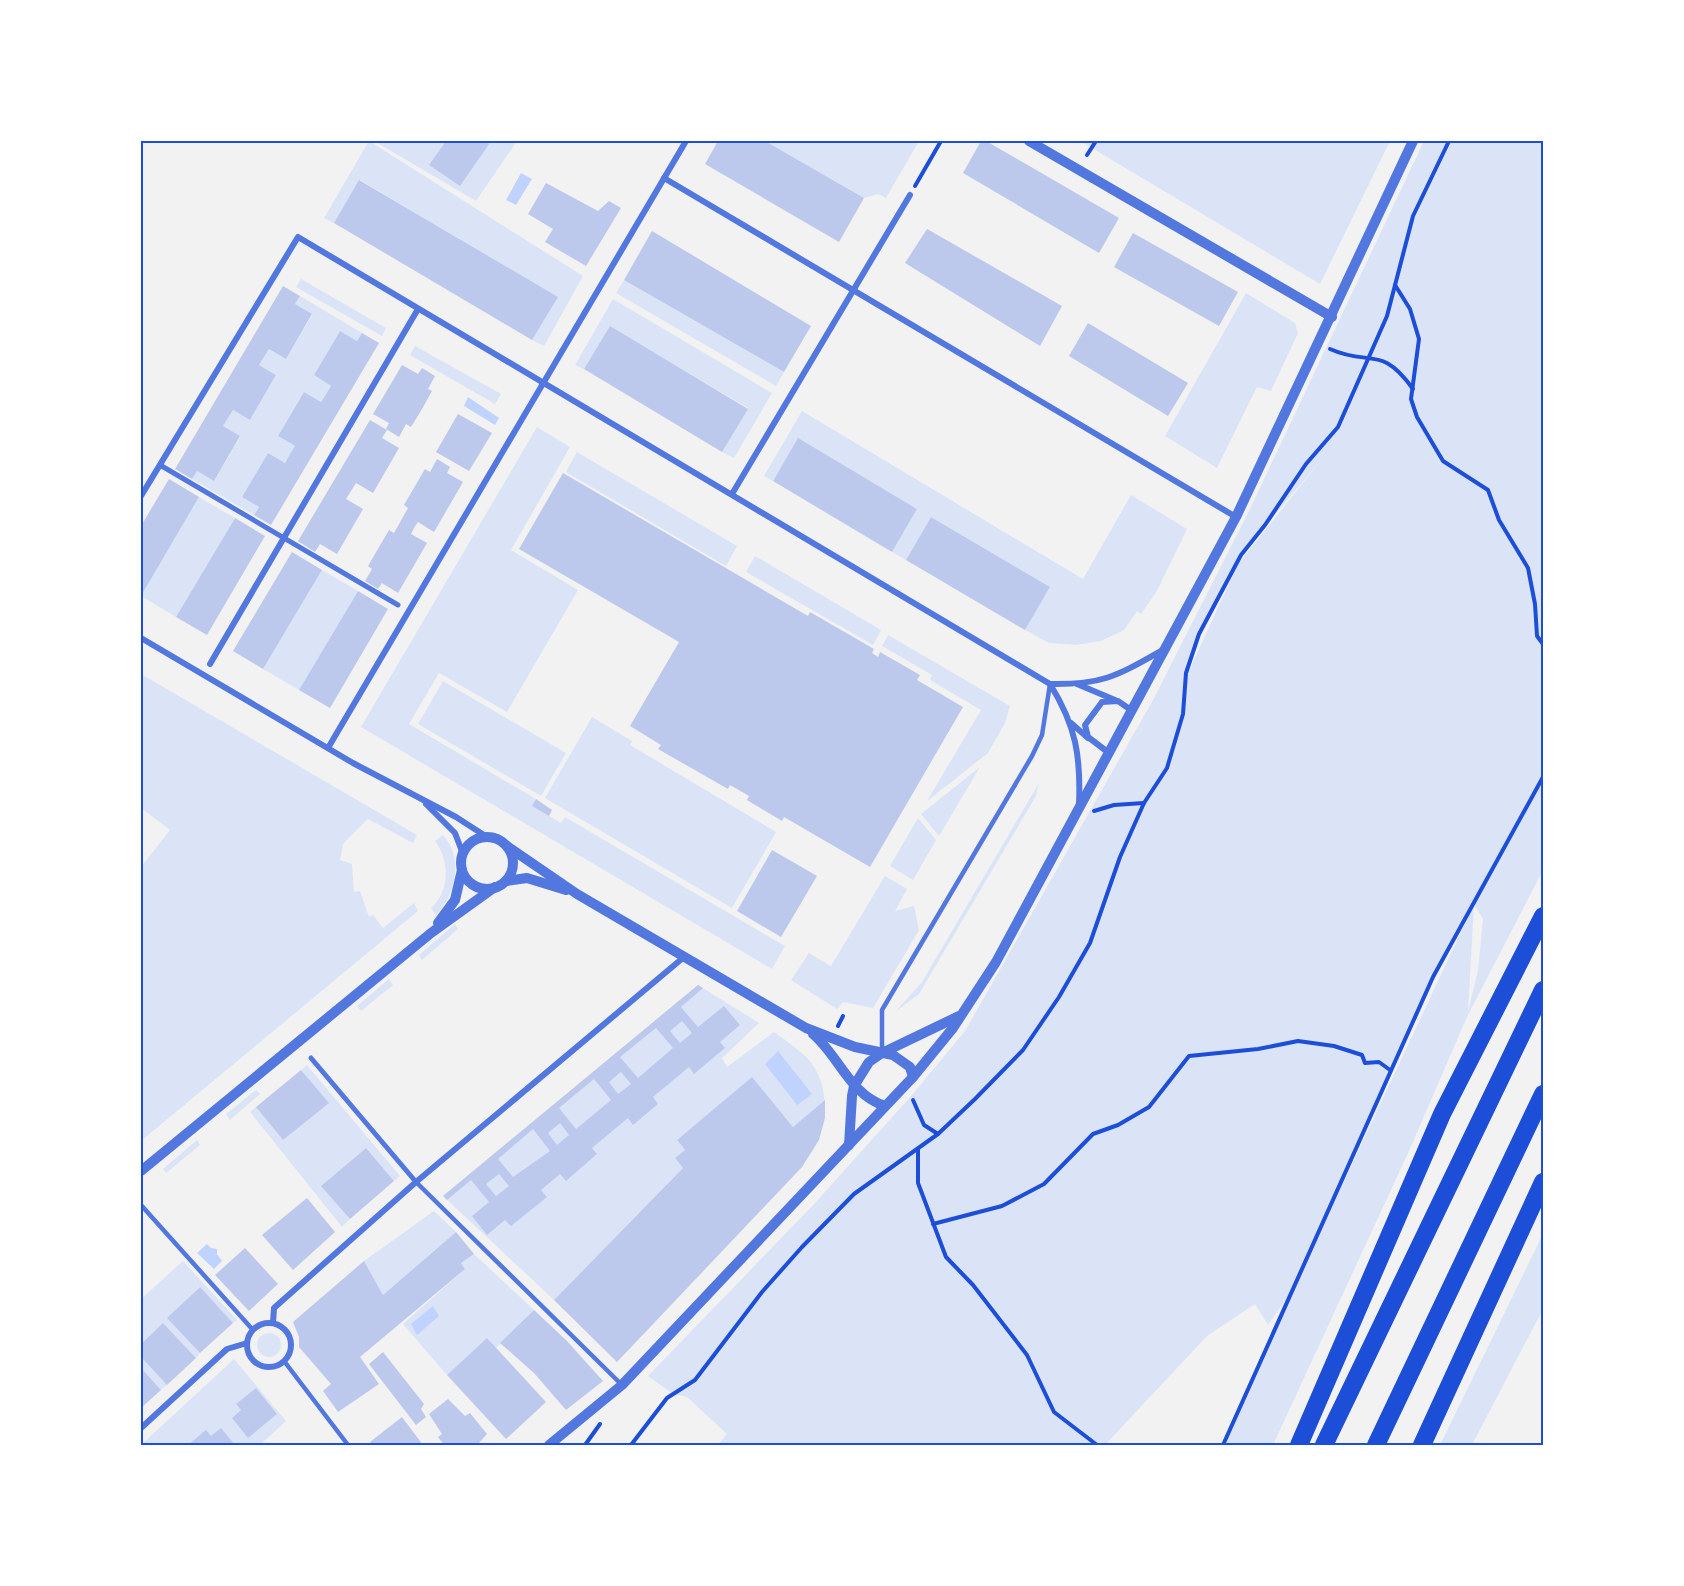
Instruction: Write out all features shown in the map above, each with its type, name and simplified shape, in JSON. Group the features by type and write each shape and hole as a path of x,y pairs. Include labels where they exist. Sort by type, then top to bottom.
{"highway":[{"path":"1299,1445 1442,1114 1543,916"},
{"path":"1324,1445 1543,990"},
{"path":"1376,1445 1543,1095"},
{"path":"1422,1445 1543,1182"}],"street":[{"path":"328,748 686,141"},
{"path":"1029,141 1332,317"},
{"path":"549,1445 622,1385 903,1088 962,1015 996,962 1078,813 1236,517 1413,141"},
{"path":"664,178 1236,517"},
{"path":"732,494 910,195"},
{"path":"141,496 298,237 1050,684 1071,722 1078,763 1078,813"},
{"path":"210,664 418,309"},
{"path":"160,465 399,605"},
{"path":"141,638 423,802 456,817 487,837 501,841 577,894 806,1028 855,1047 901,1058 910,1067 913,1077"},
{"path":"1050,684 1077,684 1113,678 1165,649"},
{"path":"1077,684 1131,710"},
{"path":"1090,739 1085,725 1092,713 1102,702 1118,702"},
{"path":"1071,722 1109,753"},
{"path":"423,802 455,833 463,854 455,900 431,933"},
{"path":"463,854 472,842 487,837"},
{"path":"506,881 513,861 507,846"},
{"path":"462,870 471,883 478,887 495,887"},
{"path":"141,1171 431,933 495,887 506,881 527,878 577,894"},
{"path":"273,1323 274,1308 416,1182 684,957"},
{"path":"849,1145 854,1086 868,1062 962,1015"},
{"path":"806,1028 832,1054 854,1086 873,1102 885,1106"},
{"path":"311,1058 416,1182"},
{"path":"265,1323 273,1323 285,1329 289,1335 291,1349 284,1361 277,1365 262,1366 251,1357 247,1343 253,1330 265,1323"},
{"path":"141,1428 227,1349 247,1343"}],"lane":[{"path":"882,1053 882,1010 1032,756 1042,735 1050,684"},
{"path":"416,1182 622,1385"},
{"path":"141,1205 253,1330"},
{"path":"284,1361 348,1445"}],"path":[{"path":"910,195 941,141"},
{"path":"1088,155 1096,141"},
{"path":"631,1445 667,1398 694,1380 762,1292 801,1247 854,1194 938,1134 1023,1050 1059,997 1090,943 1120,857 1144,803 1167,768 1183,714 1186,673 1199,634 1241,555 1265,525 1306,465 1338,427 1386,316 1413,216 1449,141"},
{"path":"1395,284 1410,309 1419,339 1411,399 1417,417 1443,461 1488,490 1499,520 1528,568 1538,636 1543,644"},
{"path":"1326,348 1340,354 1386,360 1400,371 1413,389"},
{"path":"1223,1445 1433,977 1543,777"},
{"path":"1078,813 1096,811 1114,805 1144,803"},
{"path":"933,1224 1002,1206 1044,1184 1093,1134 1134,1117 1149,1107 1189,1056 1258,1049 1298,1041 1335,1046 1362,1055 1365,1063 1379,1062 1390,1070"},
{"path":"903,1088 912,1095 914,1107 924,1125 938,1134"},
{"path":"918,1148 918,1183 946,1257 973,1285 1027,1355 1054,1412 1097,1445"}],"shaded area":[{"path":"369,141 583,276 544,346 532,340 557,297 360,180 334,223 324,218"},
{"path":"374,141 517,141 476,201"},
{"path":"765,141 919,141 886,198 878,194 864,198"},
{"path":"1080,141 1390,141 1320,284"},
{"path":"1424,141 1543,141 1543,870 1467,1017 1409,1151 1273,1445 1223,1445 1293,1289 1268,1325 1255,1304 1207,1336 1105,1445 718,1445 727,1434 687,1397 673,1394 648,1376 815,1203 912,1095 965,1031 1153,700 1248,513","holes":["1322,459 1238,564 1189,671 1199,634 1241,555","1474,905 1483,919 1478,970 1468,1012","1469,915 1313,1247 1433,977"]},
{"path":"301,279 386,328 382,336 296,287"},
{"path":"624,280 784,372 776,386 616,293"},
{"path":"1246,293 1295,323 1298,333 1271,391 1257,387 1217,468 1165,436"},
{"path":"300,296 362,333 357,341 340,331 314,375 331,386 321,402 304,392 278,436 295,446 285,463 268,453 242,497 259,507 254,515 192,479 197,471 214,481 240,437 223,426 233,410 250,420 276,375 259,365 269,349 286,359 312,315 295,304"},
{"path":"613,299 772,393 734,458 722,452 748,408 610,327 584,369 575,365"},
{"path":"415,346 501,394 495,404 410,355"},
{"path":"802,411 1083,579 1131,495 1187,529 1157,591 1141,614 1137,611 1124,630 1101,641 1076,645 1049,643 1025,630 1050,587 931,517 906,560 892,552 917,509 798,439 773,481 764,476"},
{"path":"537,427 570,447 511,550 578,590 507,712 439,673 409,724 536,799 533,806 561,823 565,817 785,946 772,969 361,727"},
{"path":"577,452 737,546 726,566 566,472"},
{"path":"199,497 235,518 176,617 141,596"},
{"path":"755,556 881,630 873,645 746,572"},
{"path":"322,570 358,591 299,690 263,669"},
{"path":"888,635 1010,706 1005,723 988,753 927,801 981,710 930,680 932,675 882,646"},
{"path":"141,674 417,835 413,843 368,819 343,844 340,860 352,864 354,892 360,891 369,917 373,915 383,928 414,903 418,911 141,1141 141,867 170,830 141,808"},
{"path":"443,681 566,753 541,796 418,724"},
{"path":"592,717 632,741 630,745 776,832 732,908 545,798"},
{"path":"980,767 939,836 921,814"},
{"path":"1039,783 1036,796 919,994 895,1012 922,982"},
{"path":"918,818 936,840 913,880 890,866"},
{"path":"443,835 454,854 455,876 453,887 436,915 431,908 442,893 446,876 443,858 435,841"},
{"path":"885,876 907,889 895,911 914,906 919,930 873,1008 843,1002 837,1009 791,980 809,953 831,966"},
{"path":"455,924 458,929 422,960 419,955"},
{"path":"389,979 393,985 361,1011 357,1006"},
{"path":"698,985 759,1023 722,1058 727,1067 774,1032 803,1054 816,1069 825,1104 793,1127 752,1078 677,1140 685,1150 675,1158 683,1168 554,1300 443,1196"},
{"path":"307,1065 400,1176 394,1181 366,1148 322,1185 350,1219 342,1227 250,1112 256,1107 283,1140 328,1103 301,1070"},
{"path":"256,1090 260,1094 230,1120 226,1114"},
{"path":"197,1140 200,1145 166,1173 163,1169"},
{"path":"434,1211 456,1232 383,1295 364,1261"},
{"path":"1543,1234 1543,1309 1472,1445 1440,1445"},
{"path":"474,1254 534,1310 496,1348 487,1338 447,1375 403,1324 465,1269 461,1263"},
{"path":"183,1261 237,1320 233,1323 199,1287 169,1318 200,1353 196,1358 163,1323 141,1344 141,1299"},
{"path":"269,1333 278,1336 281,1345 278,1354 269,1357 260,1354 257,1345 260,1336"},
{"path":"141,1357 167,1385 161,1390 141,1369"},
{"path":"234,1359 286,1421 260,1445 141,1445"}],"water":[{"path":"521,173 532,179 516,205 506,200"},
{"path":"468,397 499,418 495,425 464,406"},
{"path":"778,1051 812,1094 797,1105 765,1064"},
{"path":"207,1244 217,1249 217,1254 222,1261 214,1269 197,1253"},
{"path":"433,1306 439,1316 417,1335 411,1324"}],"building":[{"path":"446,141 485,141 489,144 460,186 429,165"},
{"path":"718,141 765,141 864,198 839,242 705,164"},
{"path":"981,141 986,141 1119,218 1099,253 963,173"},
{"path":"359,180 558,297 532,340 334,223"},
{"path":"546,183 598,211 609,201 621,208 586,266 545,242 553,229 528,214"},
{"path":"927,229 1062,306 1040,346 905,263"},
{"path":"652,231 811,326 784,372 624,280"},
{"path":"1133,233 1238,292 1219,326 1114,267"},
{"path":"283,286 300,296 295,304 312,314 286,359 269,349 259,365 276,375 250,420 233,410 223,426 240,436 214,481 197,471 192,479 175,469"},
{"path":"1088,323 1188,383 1168,416 1069,356"},
{"path":"610,326 748,409 722,452 584,369"},
{"path":"340,331 357,341 362,333 379,343 271,525 254,515 259,507 242,497 268,453 285,463 295,446 278,436 304,392 321,402 331,386 314,375"},
{"path":"402,365 418,374 422,368 435,376 428,389 432,391 422,409 411,427 406,424 399,437 386,429 389,423 373,414"},
{"path":"458,414 492,433 469,471 436,452"},
{"path":"370,420 387,430 382,438 399,448 373,493 356,483 346,499 363,509 337,554 320,544 315,552 298,541"},
{"path":"798,438 917,509 892,552 773,481"},
{"path":"437,459 450,467 447,473 463,482 434,532 418,522 414,528 411,534 427,543 398,593 382,583 378,589 365,581 372,569 368,566 389,530 394,533 408,508 404,505 425,469 430,472"},
{"path":"563,473 808,616 810,612 874,649 872,653 878,657 880,652 920,675 917,680 963,707 870,867 784,817 782,821 747,800 749,796 730,785 728,789 658,749 661,745 630,726 679,642 519,549"},
{"path":"169,479 199,497 141,596 141,526"},
{"path":"931,517 1050,587 1025,630 906,560"},
{"path":"235,518 265,536 207,635 176,617"},
{"path":"292,552 322,570 263,669 233,651"},
{"path":"358,591 388,609 330,708 299,690"},
{"path":"536,799 552,810 549,816 532,806"},
{"path":"772,850 817,876 781,937 737,911"},
{"path":"698,985 703,988 681,1007 698,1027 724,1006 740,1025 720,1042 725,1048 694,1074 689,1067 653,1097 658,1104 633,1125 628,1118 592,1148 597,1154 566,1181 560,1174 541,1190 547,1197 511,1226 505,1220 487,1235 472,1216 489,1202 471,1180 447,1200 443,1196","holes":["682,1021 692,1033 680,1043 670,1031","656,1028 673,1048 638,1078 620,1057","621,1072 631,1084 618,1094 609,1082","594,1079 611,1100 576,1129 559,1108","560,1123 569,1135 557,1145 548,1133","533,1129 550,1151 513,1177 498,1159","499,1174 509,1186 496,1196 486,1184"]},
{"path":"301,1070 329,1103 283,1140 256,1107"},
{"path":"752,1077 793,1127 825,1100 825,1118 819,1140 802,1167 617,1362 554,1300 683,1168 675,1158 685,1150 677,1140"},
{"path":"366,1148 394,1181 350,1219 321,1186"},
{"path":"307,1198 335,1232 293,1270 262,1235"},
{"path":"456,1232 474,1254 461,1263 465,1269 360,1357 379,1384 338,1412 323,1391 331,1384 299,1347 299,1337 293,1322 364,1261 383,1295"},
{"path":"245,1248 278,1284 249,1311 215,1275"},
{"path":"200,1287 233,1323 200,1353 167,1318"},
{"path":"534,1310 567,1341 603,1381 566,1410 534,1373 500,1343"},
{"path":"163,1323 196,1358 167,1385 141,1357 141,1344"},
{"path":"487,1338 546,1402 506,1439 447,1375"},
{"path":"383,1352 424,1404 421,1409 426,1417 416,1425 369,1364"},
{"path":"141,1368 161,1390 141,1408"},
{"path":"256,1388 277,1414 248,1438 232,1418 241,1410 236,1404"},
{"path":"448,1399 465,1416 470,1413 487,1434 477,1445 444,1445 438,1437 442,1434 429,1414"},
{"path":"402,1417 423,1445 372,1445 370,1442"},
{"path":"221,1428 235,1445 188,1445 206,1430 211,1436"}]}
